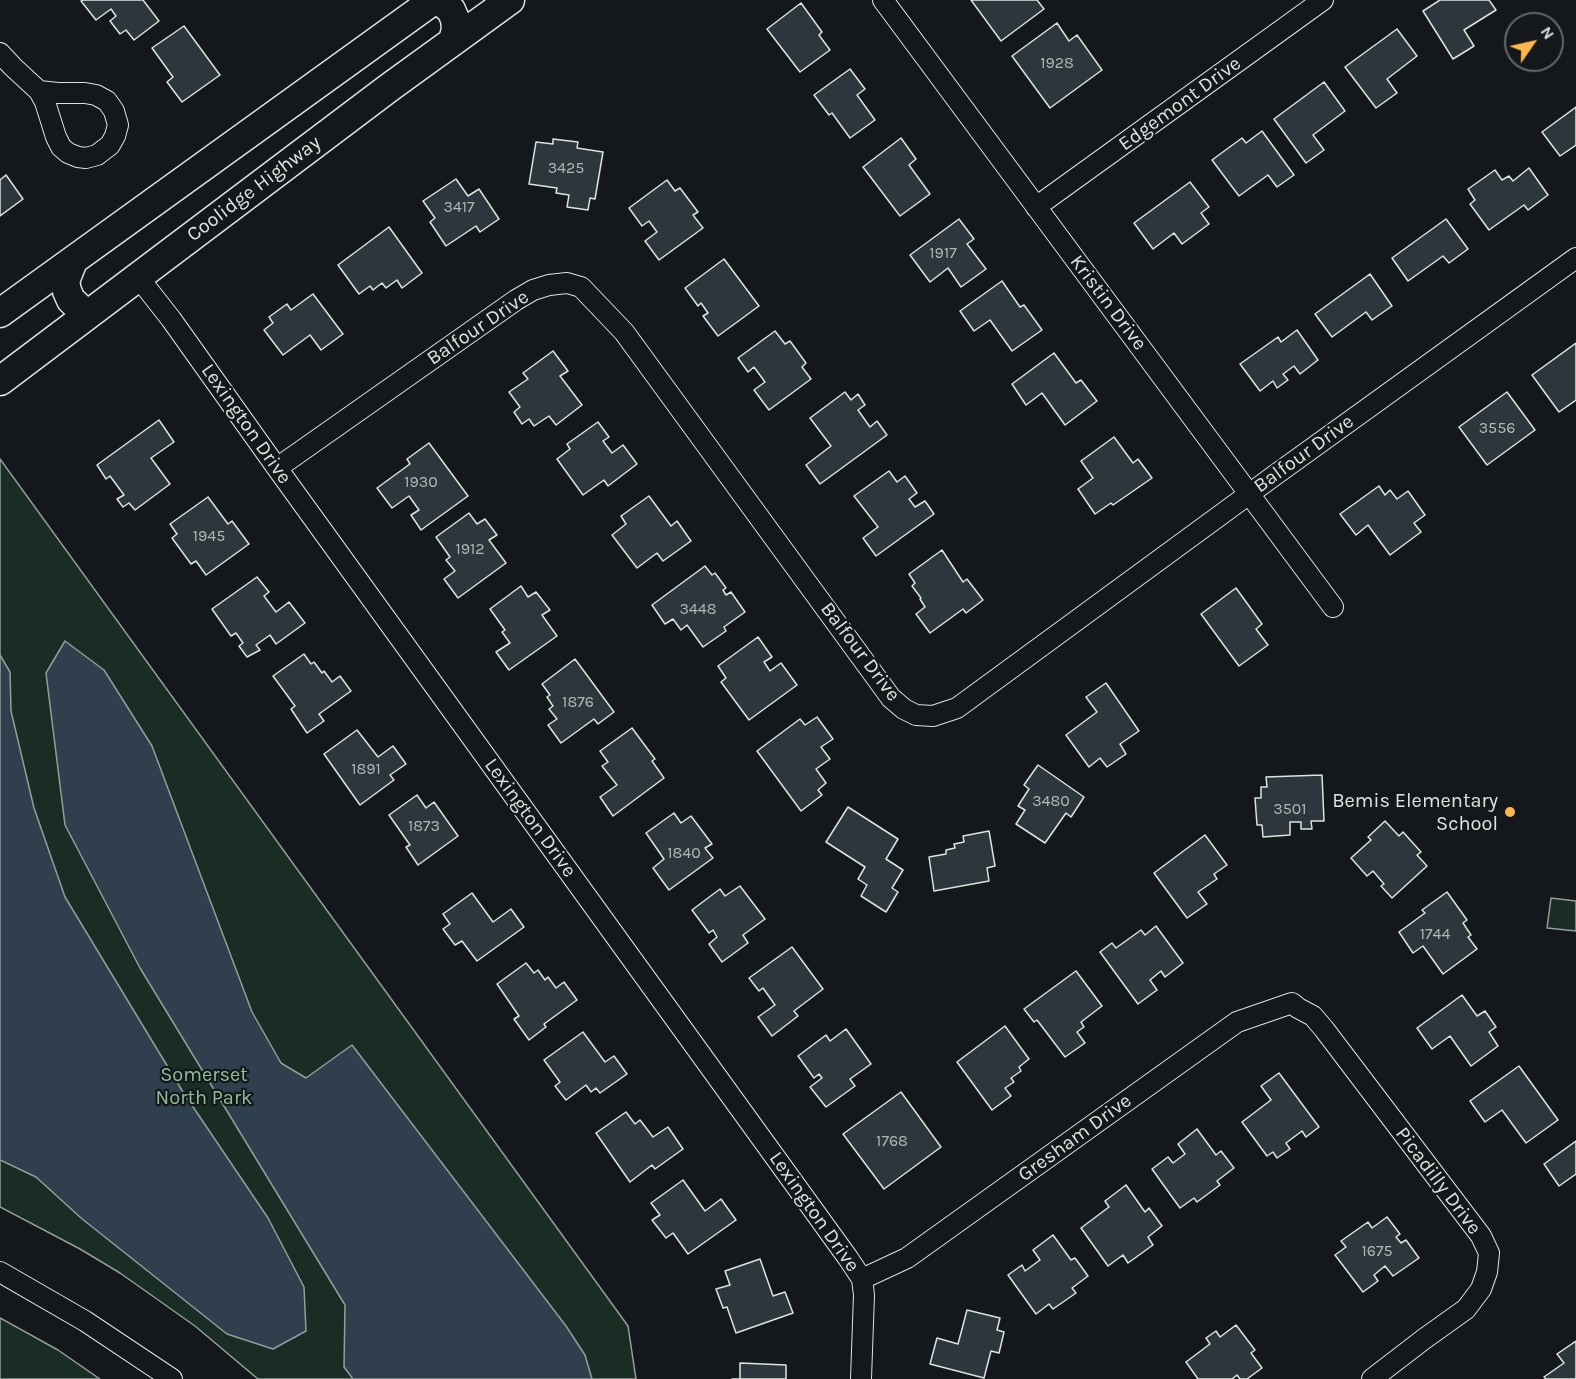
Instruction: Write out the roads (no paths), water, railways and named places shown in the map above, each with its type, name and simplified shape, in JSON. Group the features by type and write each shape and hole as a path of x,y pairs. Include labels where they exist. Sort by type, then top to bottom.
{"main road":[{"path":"0,313 434,0"},
{"path":"439,0 451,10 455,19 456,29 453,41"},
{"name":"Coolidge Highway","path":"0,381 510,0"},
{"path":"73,261 65,281 67,291 71,300 87,315"}],"street":[{"name":"Kristin Drive","path":"883,0 1333,607"},
{"name":"Edgemont Drive","path":"1036,207 1323,0"},
{"path":"0,53 27,82 39,91"},
{"name":"Balfour Drive","path":"278,468 516,300 533,290 549,285 567,283 581,287 624,332 891,698 915,715 933,716 957,708 1576,258"},
{"name":"Lexington Drive","path":"138,277 171,319 835,1238 861,1279 864,1295 861,1379"},
{"name":"Gresham Drive","path":"861,1279 907,1258 1237,1022 1292,1003"},
{"name":"Picadilly Drive","path":"1292,1003 1312,1016 1324,1029 1480,1236 1489,1253 1487,1272 1481,1288 1467,1309 1372,1379"},
{"path":"0,1272 85,1321 172,1379"}],"water":[{"path":"65,641 104,670 152,746 252,1012 281,1063 306,1078 352,1045 566,1326 585,1355 592,1379 353,1379 344,1367 345,1305 140,968 65,825 46,673"},
{"path":"0,655 10,672 11,711 34,808 65,897 183,1092 268,1218 304,1287 306,1331 273,1349 227,1334 81,1218 36,1177 0,1160"}],"place":[{"name":"Bemis Elementary School","path":"1510,812"}],"park label":[{"name":"Somerset North Park","path":"204,1086"}]}
